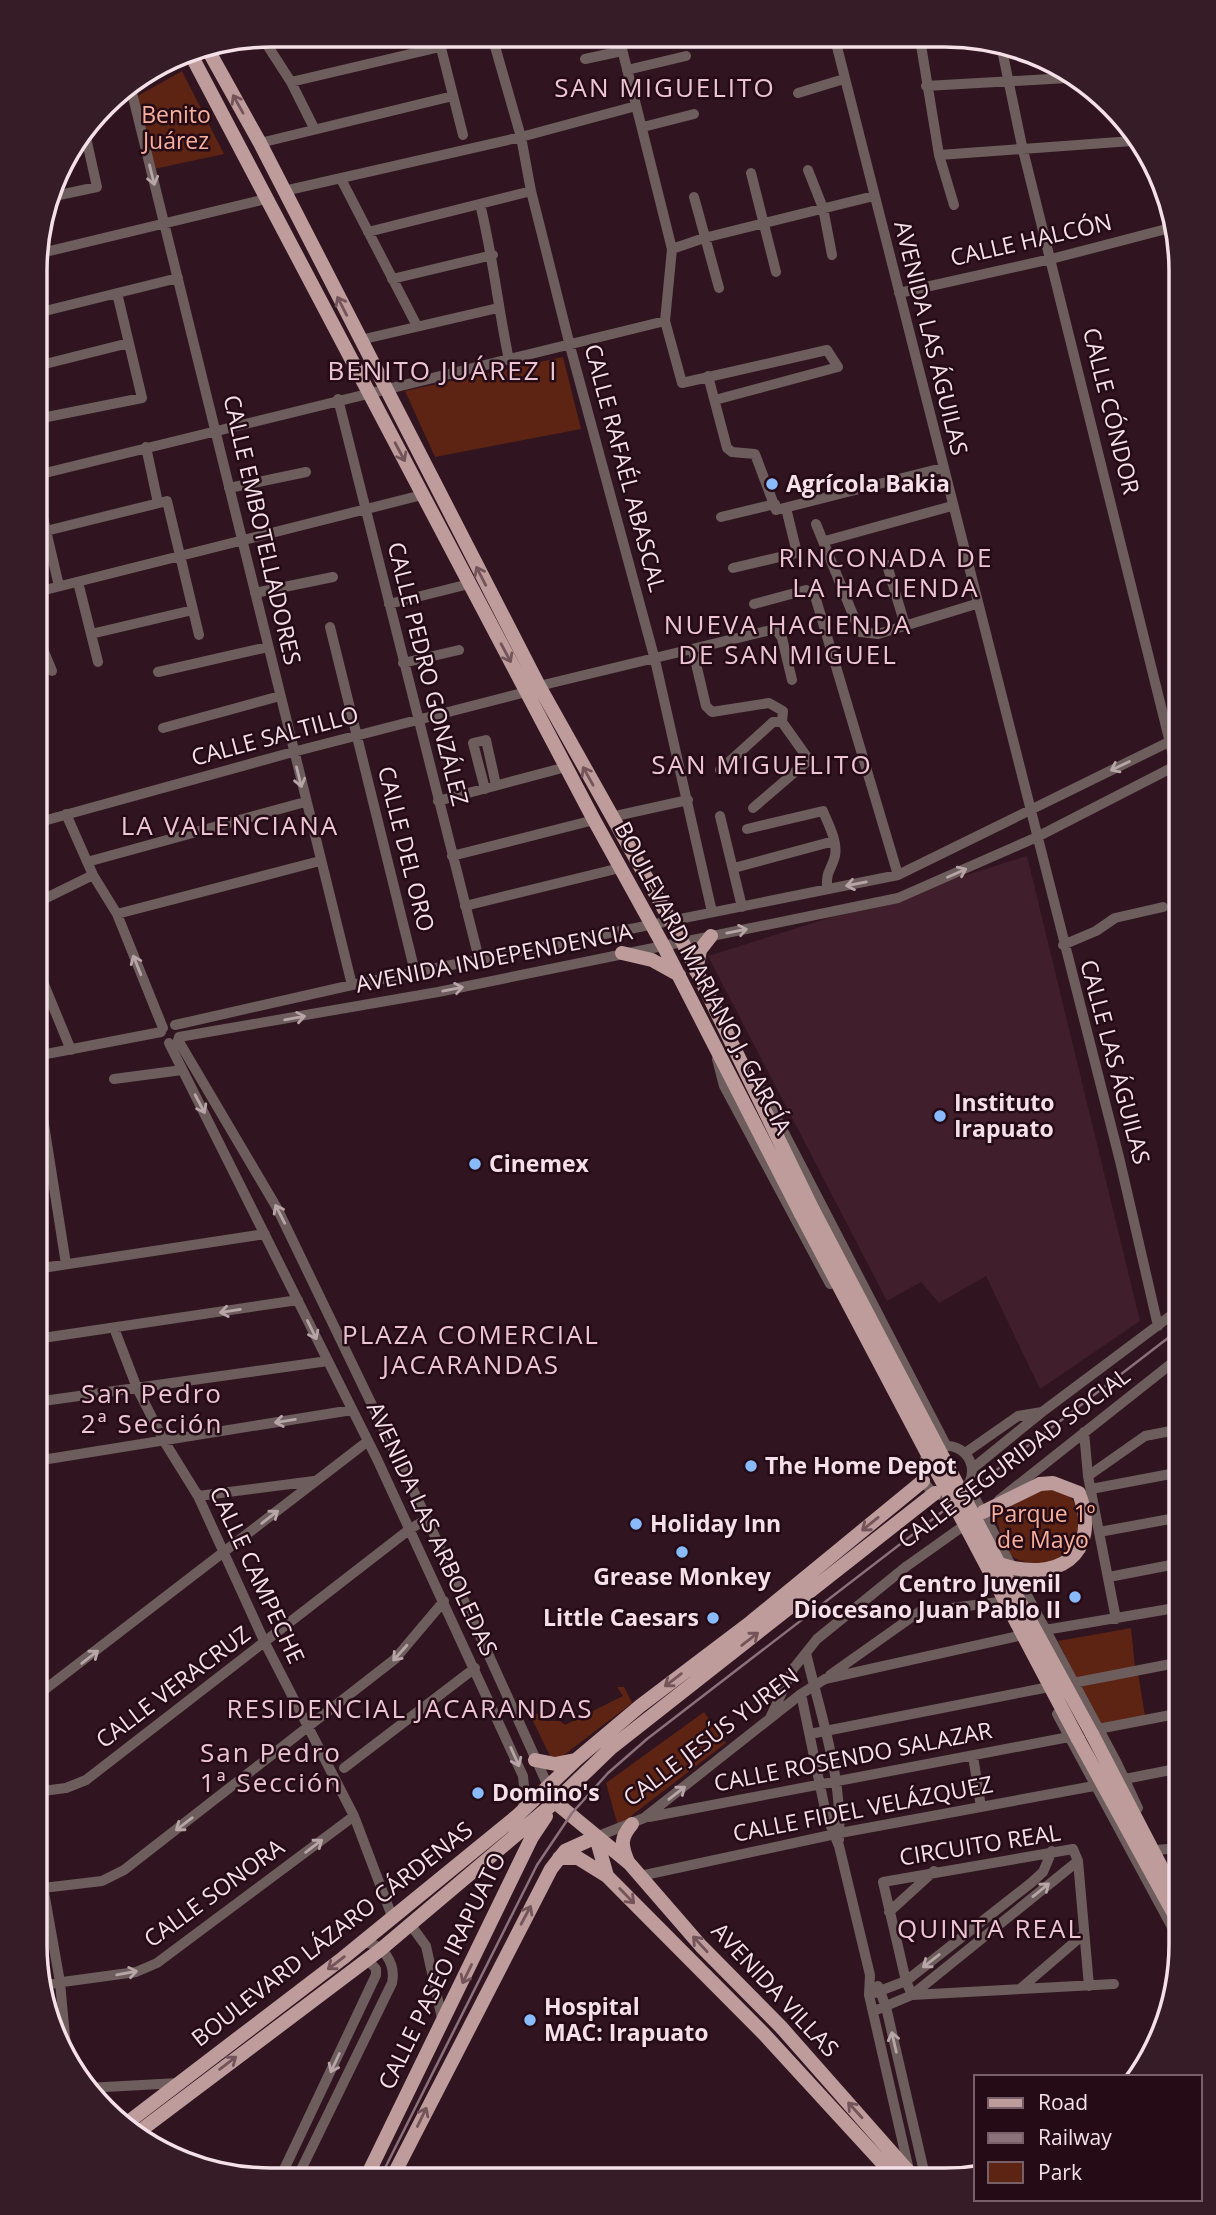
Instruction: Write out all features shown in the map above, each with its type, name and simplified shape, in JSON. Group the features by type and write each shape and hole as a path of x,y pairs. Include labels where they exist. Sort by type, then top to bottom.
{"main road":[{"name":"BOULEVARD MARIANO J. GARCÍA","path":"211,56 260,143 360,340 532,689 566,767 713,1042 999,1564 1095,1732 1168,1877"},
{"name":"BOULEVARD MARIANO J. GARCÍA","path":"194,61 469,584 611,817 682,941 807,1212 1073,1738 1168,1903"},
{"path":"695,973 700,950 711,936"},
{"path":"622,953 652,960 679,975"},
{"name":"BOULEVARD LÁZARO CÁRDENAS","path":"132,2118 393,1919 520,1814 577,1759 923,1480"},
{"path":"983,1512 1040,1484 1053,1483 1079,1493 1087,1522 1082,1545 1068,1562 1033,1572 999,1564"},
{"name":"BOULEVARD LÁZARO CÁRDENAS","path":"144,2128 367,1959 385,1955 392,1940 555,1802 611,1748 941,1495"},
{"path":"696,1681 705,1665 705,1656"},
{"path":"535,1760 555,1764 577,1759"},
{"path":"520,1814 543,1803 555,1802 548,1786"},
{"name":"AVENIDA VILLAS","path":"555,1802 629,1863 881,2140 901,2168"},
{"name":"CALLE PASEO IRAPUATO","path":"371,2168 532,1837 555,1802"},
{"path":"629,1863 621,1846 622,1838 638,1821"},
{"name":"AVENIDA VILLAS","path":"596,1837 607,1876 765,2034 860,2137 896,2168"},
{"name":"CALLE PASEO IRAPUATO","path":"397,2168 510,1944 559,1858 565,1852 596,1837"},
{"path":"559,1858 578,1858 607,1876"},
{"path":"410,1924 407,1919 409,1910 428,1890"},
{"path":"860,2137 873,2144 881,2140"}],"street":[{"path":"621,47 672,249 665,321 682,383 827,350 838,367 715,400"},
{"name":"AVENIDA LAS ÁGUILAS","path":"837,47 1030,810"},
{"path":"921,47 939,155 954,205"},
{"path":"269,48 291,82 314,128"},
{"path":"291,82 415,48"},
{"path":"441,48 463,135"},
{"name":"CALLE RAFAÉL ABASCAL","path":"495,48 522,137 531,191 570,346 655,660 712,912"},
{"path":"585,58 622,51"},
{"path":"627,70 686,56"},
{"name":"CALLE CÓNDOR","path":"1003,56 1022,146 1169,710"},
{"path":"798,93 844,79"},
{"path":"926,86 1058,79"},
{"name":"CALLE EMBOTELLADORES","path":"133,96 352,985"},
{"path":"260,143 453,96"},
{"path":"284,191 522,137 636,106"},
{"path":"643,127 694,114"},
{"path":"939,155 1022,146 1126,141"},
{"path":"61,194 97,187 87,144"},
{"path":"808,170 823,208 832,255"},
{"path":"751,173 776,272"},
{"path":"341,179 416,326"},
{"path":"368,232 531,191"},
{"path":"672,249 704,238 874,195"},
{"path":"694,197 719,288"},
{"path":"48,251 267,199"},
{"path":"480,204 493,255 498,308 509,360"},
{"name":"CALLE HALCÓN","path":"899,293 1051,259 1164,230"},
{"path":"392,279 493,255"},
{"path":"47,310 178,278"},
{"path":"47,417 142,398 117,293"},
{"path":"360,340 498,308"},
{"path":"47,472 368,391 570,346 665,321"},
{"path":"47,364 129,343"},
{"path":"708,376 727,448 732,452 755,454 780,506 797,553 733,568"},
{"name":"CALLE PEDRO GONZÁLEZ","path":"338,399 479,959"},
{"path":"146,447 158,503"},
{"path":"721,517 942,468"},
{"path":"229,488 306,472"},
{"path":"47,589 422,495"},
{"path":"47,531 167,501 199,635"},
{"path":"825,541 952,506"},
{"path":"816,524 860,632 878,634 976,604"},
{"path":"47,535 59,586"},
{"path":"887,565 905,625"},
{"path":"256,593 333,577"},
{"path":"78,582 98,662"},
{"path":"389,604 469,584"},
{"path":"754,604 806,590 816,596 898,875"},
{"path":"91,634 194,610"},
{"name":"CALLE DEL ORO","path":"330,627 415,972"},
{"name":"CALLE SALTILLO","path":"47,820 532,689 771,630 778,632 782,638 792,680"},
{"path":"158,673 268,647"},
{"path":"403,663 459,650"},
{"path":"693,651 703,695 712,712 769,703 783,711 777,722 720,770"},
{"path":"47,659 52,671"},
{"path":"163,728 281,696"},
{"path":"753,808 809,760 777,722"},
{"path":"485,789 473,743 486,740 496,785"},
{"name":"AVENIDA INDEPENDENCIA","path":"162,1030 352,985 898,875 1169,742"},
{"path":"438,801 566,767"},
{"name":"AVENIDA INDEPENDENCIA","path":"175,1040 386,1002 898,898 1037,837 1169,769"},
{"path":"611,817 688,800"},
{"path":"87,862 305,802"},
{"path":"747,829 823,810 834,841 835,856 826,872 827,889"},
{"name":"CALLE LAS ÁGUILAS","path":"1030,810 1120,1161 1158,1326"},
{"path":"66,814 93,876 117,914 162,1030 163,1040 175,1040 175,1025"},
{"path":"720,816 742,907"},
{"path":"452,856 594,820"},
{"path":"734,868 834,841"},
{"path":"117,914 320,861"},
{"path":"465,906 620,868"},
{"path":"47,898 93,876"},
{"path":"1063,945 1096,931 1115,918 1163,907"},
{"path":"382,979 386,1002"},
{"path":"47,992 71,1050"},
{"path":"258,1006 262,1024"},
{"path":"47,1054 162,1030"},
{"path":"728,1038 749,1066 946,1445"},
{"name":"AVENIDA LAS ARBOLEDAS","path":"175,1040 182,1070 368,1441 475,1668 523,1776 520,1814"},
{"name":"AVENIDA LAS ARBOLEDAS","path":"175,1040 277,1208 427,1519 548,1786"},
{"path":"713,1042 724,1086 925,1457"},
{"path":"114,1080 182,1070"},
{"path":"47,1143 66,1264"},
{"path":"47,1267 265,1234"},
{"path":"278,1260 298,1252"},
{"path":"828,1280 838,1268 854,1268"},
{"path":"47,1337 298,1300"},
{"path":"941,1495 958,1493 968,1485 972,1469 1042,1412 1168,1318"},
{"name":"CALLE CAMPECHE","path":"114,1328 137,1388 164,1441 198,1496 265,1643 354,1816 393,1919"},
{"path":"47,1400 327,1361"},
{"name":"CALLE SEGURIDAD SOCIAL","path":"768,1722 793,1669 817,1639 1168,1366"},
{"path":"47,1459 352,1410"},
{"path":"965,1453 1018,1416 1042,1412"},
{"path":"909,1429 924,1426 931,1416"},
{"path":"1088,1476 1145,1436 1168,1431"},
{"path":"1084,1433 1088,1476 1116,1619"},
{"path":"47,1689 368,1441"},
{"path":"972,1469 965,1453 946,1445 937,1447 925,1457 921,1469 923,1480 941,1495 961,1527 1016,1637 1073,1738 1094,1786 1168,1919"},
{"path":"1091,1489 1168,1474"},
{"path":"198,1496 317,1480"},
{"path":"968,1485 1073,1683 1095,1732 1125,1779 1168,1874"},
{"name":"CALLE VERACRUZ","path":"47,1790 66,1788 86,1780 410,1529 427,1519"},
{"path":"1099,1532 1168,1519"},
{"path":"1108,1577 1168,1565"},
{"path":"438,1586 453,1578"},
{"path":"47,1888 102,1881 124,1870 308,1730 395,1659 444,1601"},
{"path":"825,1679 919,1612 999,1602"},
{"name":"CALLE JESÚS YUREN","path":"596,1837 638,1821 768,1722 803,1699 813,1685 825,1679 1045,1630 1168,1609"},
{"path":"806,1653 835,1782 836,1834"},
{"path":"1073,1683 1168,1664"},
{"path":"344,1768 475,1668"},
{"path":"810,1734 1044,1688"},
{"path":"817,1700 803,1699 821,1784 836,1834 870,1975 869,1994 906,2168"},
{"path":"1095,1732 1168,1716"},
{"name":"CALLE ROSENDO SALAZAR","path":"638,1821 1073,1738"},
{"path":"973,1756 981,1807"},
{"path":"1125,1779 1168,1771"},
{"name":"CALLE FIDEL VELÁZQUEZ","path":"640,1876 836,1834 1094,1786"},
{"name":"CALLE SONORA","path":"54,1983 136,1972 157,1962 354,1816"},
{"name":"CIRCUITO REAL","path":"912,1995 905,1981 883,1882 1073,1849 1078,1861 1089,1986"},
{"path":"1156,1850 1168,1849"},
{"path":"869,1994 905,1981 981,1922 1044,1872 1052,1851"},
{"path":"874,2011 912,1995 1078,1861"},
{"path":"890,1912 935,1871"},
{"path":"981,1922 989,1933"},
{"path":"47,1923 60,2019"},
{"path":"410,1924 426,1946 443,2023"},
{"path":"1020,1989 1084,1934"},
{"path":"302,2168 392,1983 394,1973 385,1955 363,1942"},
{"path":"285,2168 376,1975 376,1969 367,1959"},
{"path":"48,1960 54,1994"},
{"path":"870,1975 881,1990 886,2007 923,2168"},
{"path":"912,1995 1114,1984"},
{"path":"100,2087 200,2084"},
{"path":"297,2141 312,2149"}],"shaded area":[{"name":"Instituto Irapuato","path":"1027,856 1140,1321 1040,1389 986,1276 939,1303 921,1282 887,1301 708,956"}],"green space":[{"name":"Benito Juárez","path":"182,71 224,154 154,169 136,97"},
{"path":"563,357 581,429 435,457 405,391"},
{"name":"Parque 1º de Mayo","path":"1047,1487 1065,1493 1075,1504 1079,1528 1075,1540 1058,1558 1045,1563 1020,1560 1008,1551 996,1519 1015,1503"},
{"path":"1131,1628 1135,1667 1077,1679 1058,1641"},
{"path":"1138,1673 1145,1716 1101,1725 1081,1687"},
{"path":"617,1687 624,1687 632,1703 560,1758 552,1760 531,1717 538,1713 545,1721 560,1721 565,1725 623,1696"},
{"path":"704,1712 726,1743 618,1826 606,1783"}],"railway":[{"path":"385,2168 537,1865 572,1813 608,1773 647,1739 1168,1338"}],"place":[{"name":"Agrícola Bakia","path":"772,484"},
{"name":"Instituto Irapuato","path":"940,1116"},
{"name":"Cinemex","path":"475,1164"},
{"name":"The Home Depot","path":"751,1466"},
{"name":"Holiday Inn","path":"636,1524"},
{"name":"Grease Monkey","path":"682,1552"},
{"name":"Centro Juvenil Diocesano Juan Pablo II","path":"1075,1597"},
{"name":"Little Caesars","path":"713,1618"},
{"name":"Domino's","path":"478,1793"},
{"name":"Hospital MAC: Irapuato","path":"530,2020"}],"district":[{"name":"SAN MIGUELITO","path":"665,88"},
{"name":"BENITO JUÁREZ I","path":"443,371"},
{"name":"RINCONADA DE LA HACIENDA","path":"886,573"},
{"name":"NUEVA HACIENDA DE SAN MIGUEL","path":"788,640"},
{"name":"SAN MIGUELITO","path":"762,765"},
{"name":"LA VALENCIANA","path":"230,826"},
{"name":"PLAZA COMERCIAL JACARANDAS","path":"471,1350"},
{"name":"San Pedro 2ª Sección","path":"152,1409"},
{"name":"RESIDENCIAL JACARANDAS","path":"410,1709"},
{"name":"San Pedro 1ª Sección","path":"271,1768"},
{"name":"QUINTA REAL","path":"990,1929"}]}
